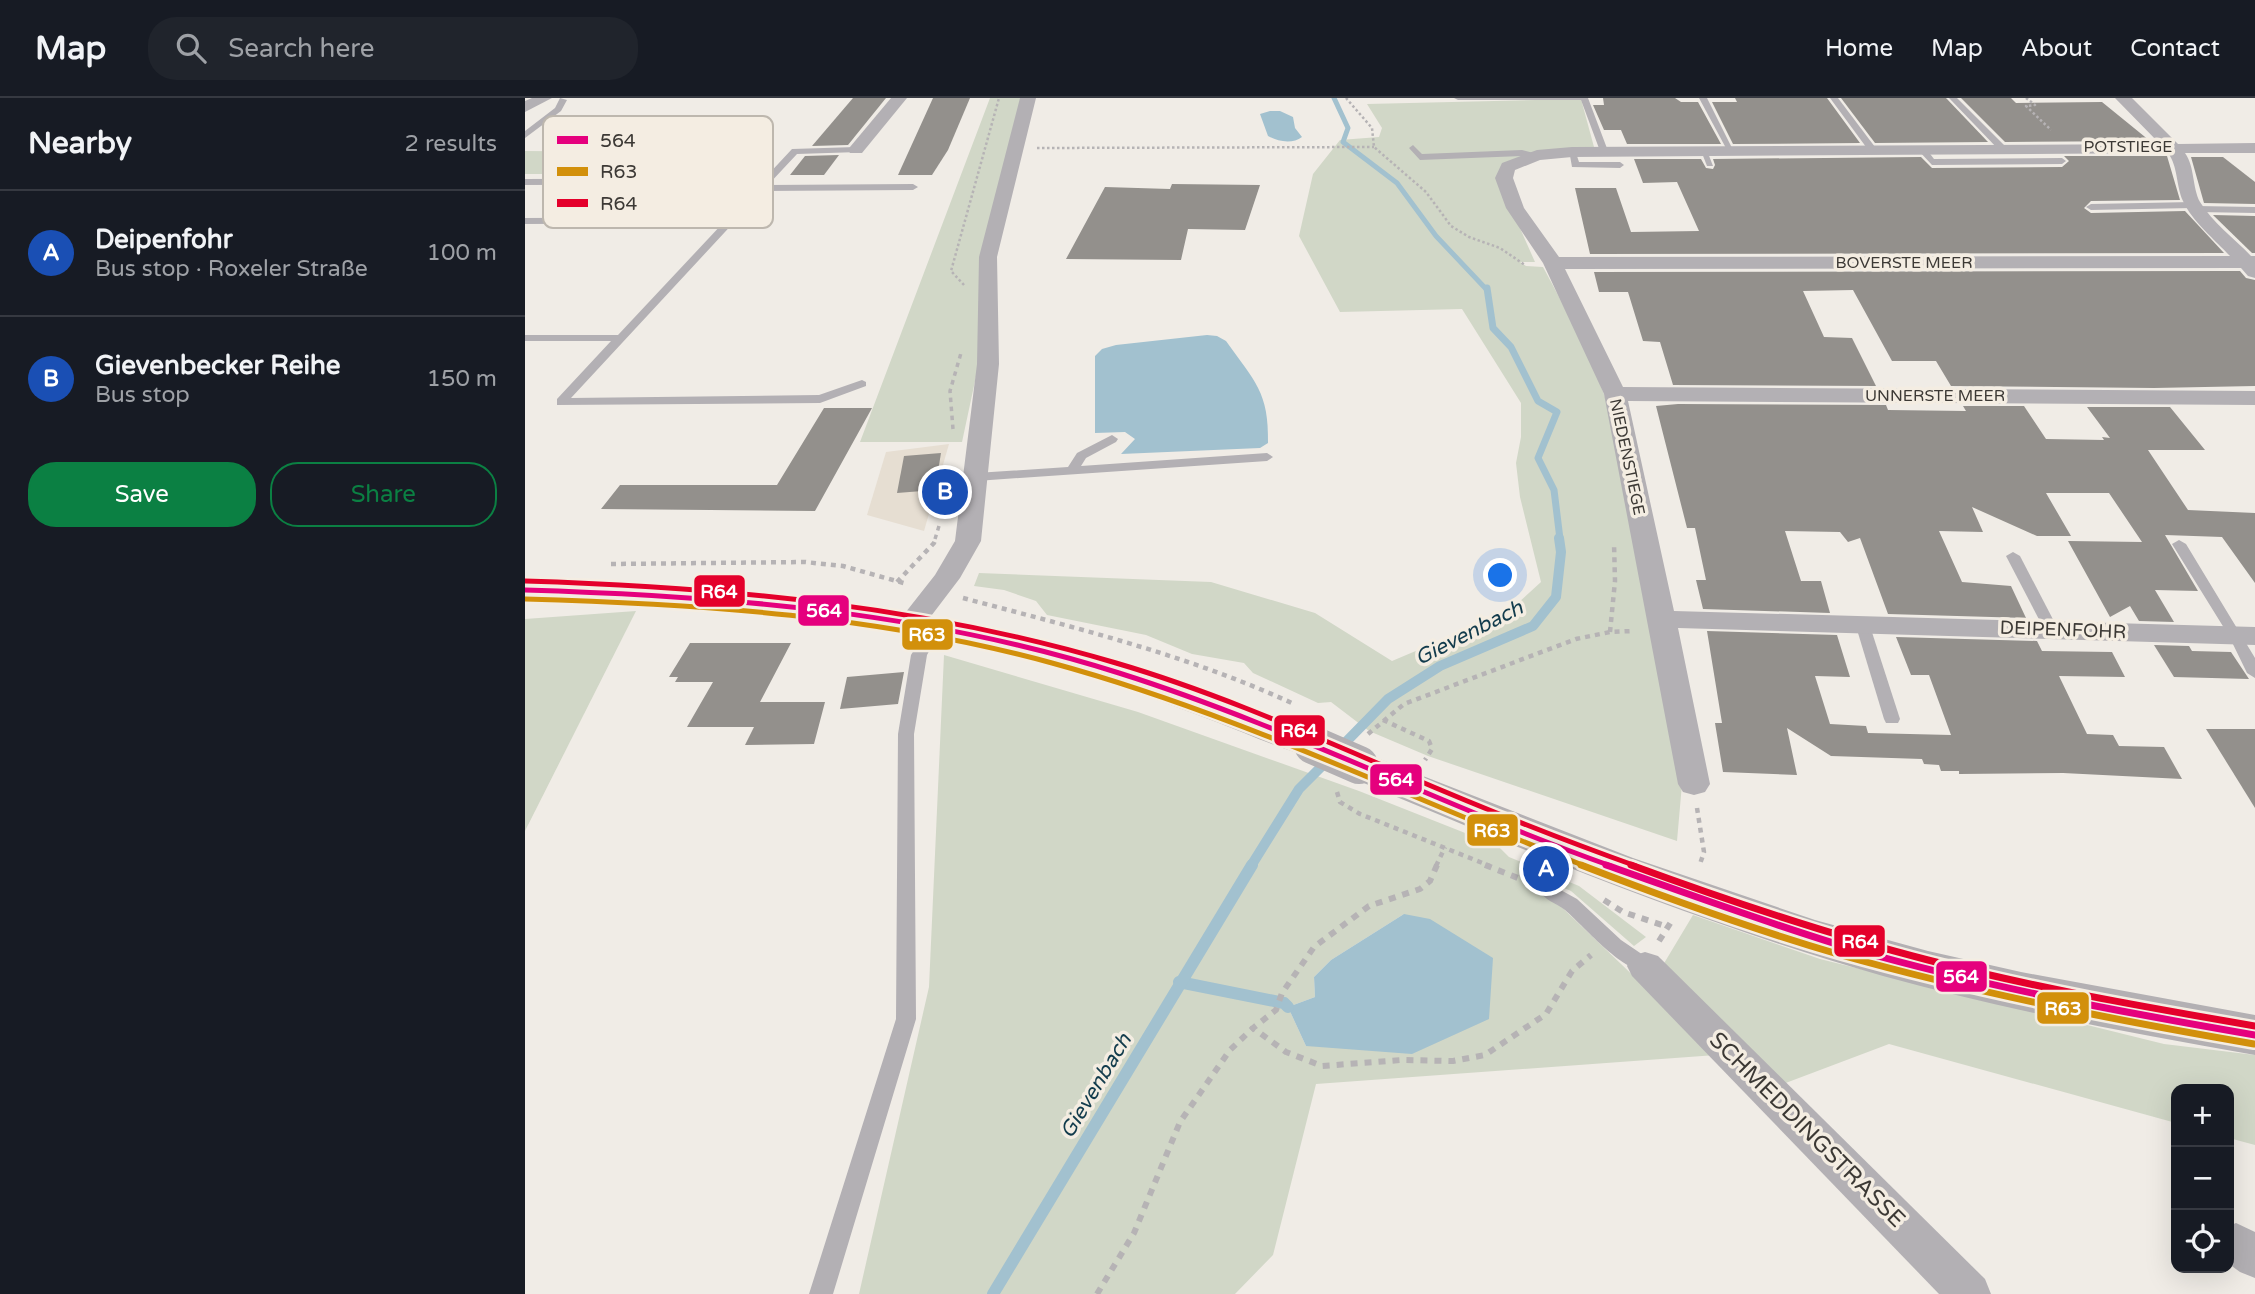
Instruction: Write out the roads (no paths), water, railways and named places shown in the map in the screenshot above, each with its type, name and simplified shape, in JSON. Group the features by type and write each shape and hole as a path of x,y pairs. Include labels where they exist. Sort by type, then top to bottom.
{"main road":[{"path":"525,590 664,595 826,611 924,625 1053,654 1310,727 1359,765 1561,848 1692,883 1882,957 2107,1010 2255,1035"}],"street":[{"path":"525,107 544,98"},
{"path":"856,150 899,98"},
{"path":"924,625 968,541 989,343 988,257 1028,98"},
{"path":"2123,98 2181,159 2185,186 2195,207 2252,265"},
{"name":"POTSTIEGE","path":"1604,151 1707,157 1731,150 2002,148 2066,154 2172,147 2255,148"},
{"name":"NIEDENSTIEGE","path":"1604,151 1537,155 1508,167 1504,178 1515,208 1553,263 1615,394 1694,784"},
{"name":"BOVERSTE MEER","path":"1553,263 2252,265"},
{"name":"UNNERSTE MEER","path":"1615,394 2255,398"},
{"name":"DEIPENFOHR","path":"1664,626 1862,623 2246,636"},
{"name":"SCHMEDDINGSTRASSE","path":"1629,956 1969,1294"}],"lane":[{"path":"1458,98 1584,98 1604,151"},
{"path":"1703,98 1731,150"},
{"path":"1834,98 1872,149"},
{"path":"1953,98 2002,148"},
{"path":"549,116 558,109 563,100"},
{"path":"525,135 543,121"},
{"path":"1413,148 1420,157 1523,153 1537,155"},
{"path":"1921,149 1932,162 2066,154"},
{"path":"773,175 795,151 856,150"},
{"path":"1572,152 1575,165 1620,165"},
{"path":"525,182 543,182"},
{"path":"773,185 913,187"},
{"path":"2091,207 2255,209"},
{"path":"525,221 543,221"},
{"path":"722,228 561,402 820,399 862,384"},
{"path":"525,338 619,338"},
{"path":"1072,471 1081,456 1112,439"},
{"path":"976,477 1267,457"},
{"path":"2179,544 2246,636 2255,673"},
{"path":"2013,556 2051,629"},
{"path":"1862,623 1892,719"},
{"path":"821,1294 906,1018 906,733 924,625"},
{"name":"SCHMEDDINGSTRASSE","path":"1548,890 1570,904 1629,956"}],"water":[{"path":"1280,111 1293,117 1295,128 1302,137 1285,141 1268,136 1260,114"},
{"path":"1207,335 1226,341 1258,388 1266,411 1268,443 1260,448 1121,454 1135,439 1125,432 1095,433 1095,356 1102,349 1116,345"},
{"path":"1404,914 1430,919 1493,958 1489,1019 1412,1054 1306,1046 1288,1007 1315,997 1314,977 1331,960"}],"waterway":[{"name":"Gievenbach","path":"1334,98 1348,128 1343,142 1397,183 1436,236 1487,290"},
{"name":"Gievenbach","path":"1487,288 1493,328 1511,347 1538,401 1557,412 1538,458 1554,490 1560,539"},
{"name":"Gievenbach","path":"1341,747 1388,699 1440,666 1533,626 1556,597 1561,552 1559,538"},
{"name":"Gievenbach","path":"1251,866 1299,789 1328,760"},
{"name":"Gievenbach","path":"1181,982 1252,865"},
{"name":"Gievenbach","path":"993,1294 1181,982"},
{"path":"1181,982 1284,1003 1288,1007"}],"place":[{"name":"Gievenbecker Reihe","path":"945,492"},
{"name":"Deipenfohr","path":"1546,869"}]}
